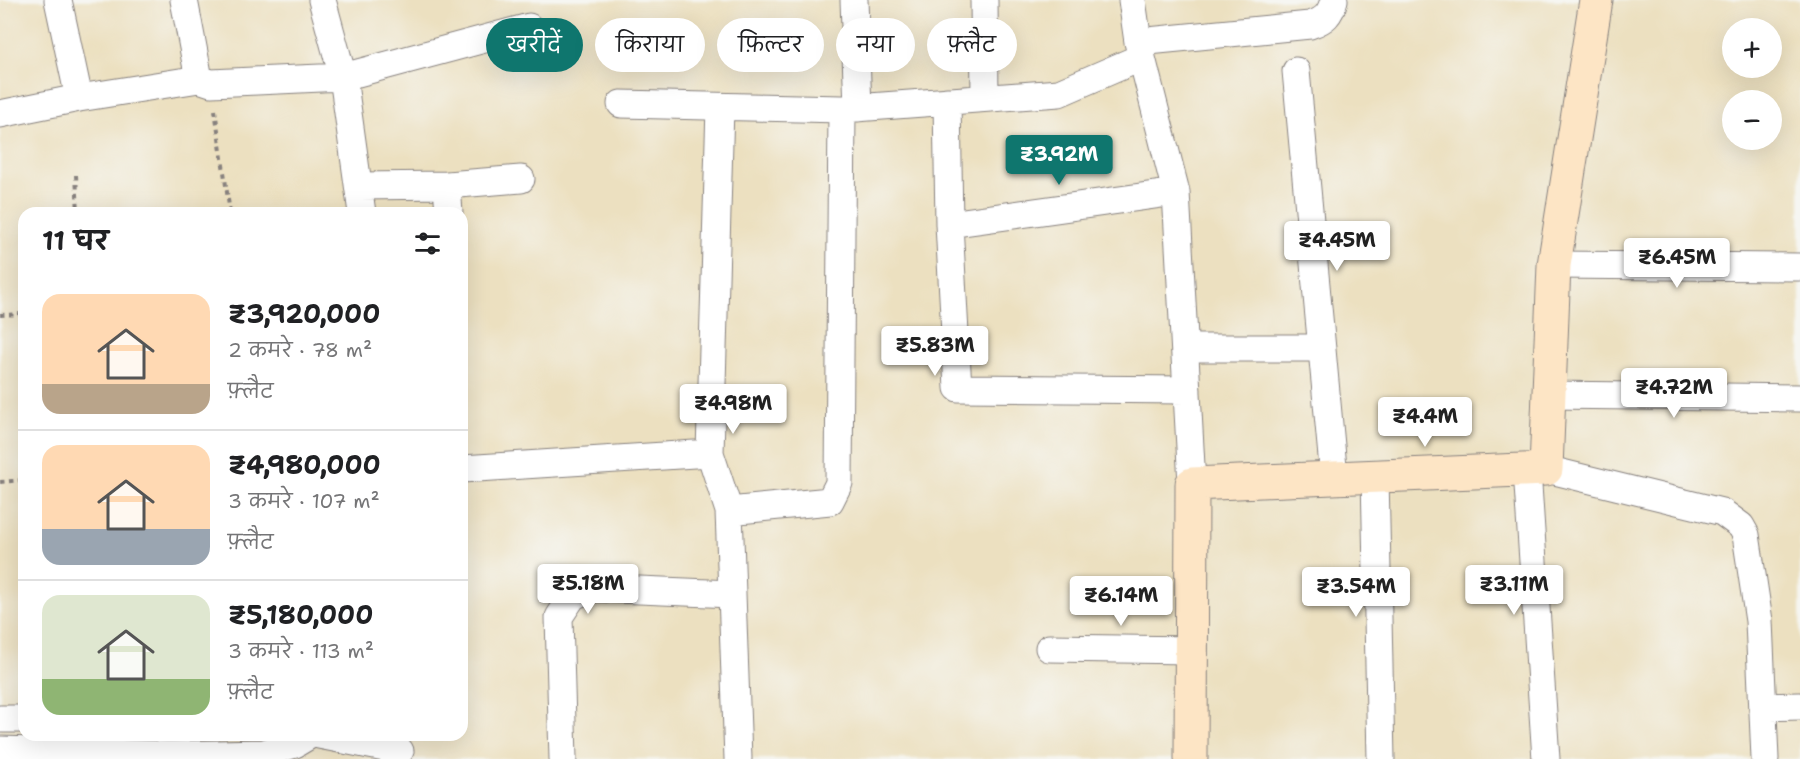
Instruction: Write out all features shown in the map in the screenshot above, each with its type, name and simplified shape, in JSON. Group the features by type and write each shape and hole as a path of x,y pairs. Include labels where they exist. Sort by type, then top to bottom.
{"street":[{"path":"58,0 79,98"},
{"path":"184,0 205,81"},
{"path":"322,0 343,77 362,207"},
{"path":"729,511 830,501 839,483 854,0"},
{"path":"984,0 985,98"},
{"path":"1132,0 1140,49 1176,192 1192,484 1191,759"},
{"path":"621,104 850,108 1059,93 1140,49 1310,25 1324,20 1332,11 1334,0"},
{"path":"1546,759 1536,469 1549,395 1554,265 1596,0"},
{"path":"0,114 79,98 205,81 343,77 486,39"},
{"path":"1296,71 1334,478"},
{"path":"947,101 949,224 958,388 1187,390"},
{"path":"720,107 710,453 729,511 738,759"},
{"path":"360,186 447,185 521,179"},
{"path":"447,185 449,207"},
{"path":"949,224 1176,192"},
{"path":"1554,265 1800,267"},
{"path":"1185,348 1322,348"},
{"path":"1549,395 1800,398"},
{"path":"468,469 710,453"},
{"path":"1192,484 1536,469 1722,512 1741,526 1746,535 1759,621 1765,759"},
{"path":"1375,476 1382,759"},
{"path":"563,759 560,617 573,596 593,588 732,594"},
{"path":"1049,648 1191,650"},
{"path":"1763,707 1800,706"},
{"path":"0,719 18,719"},
{"path":"0,750 170,757 264,753 300,741"},
{"path":"357,741 401,748"}],"path":[{"path":"205,81 229,207"},
{"path":"76,175 78,207"},
{"path":"0,315 18,314"},
{"path":"0,482 18,480"}]}
